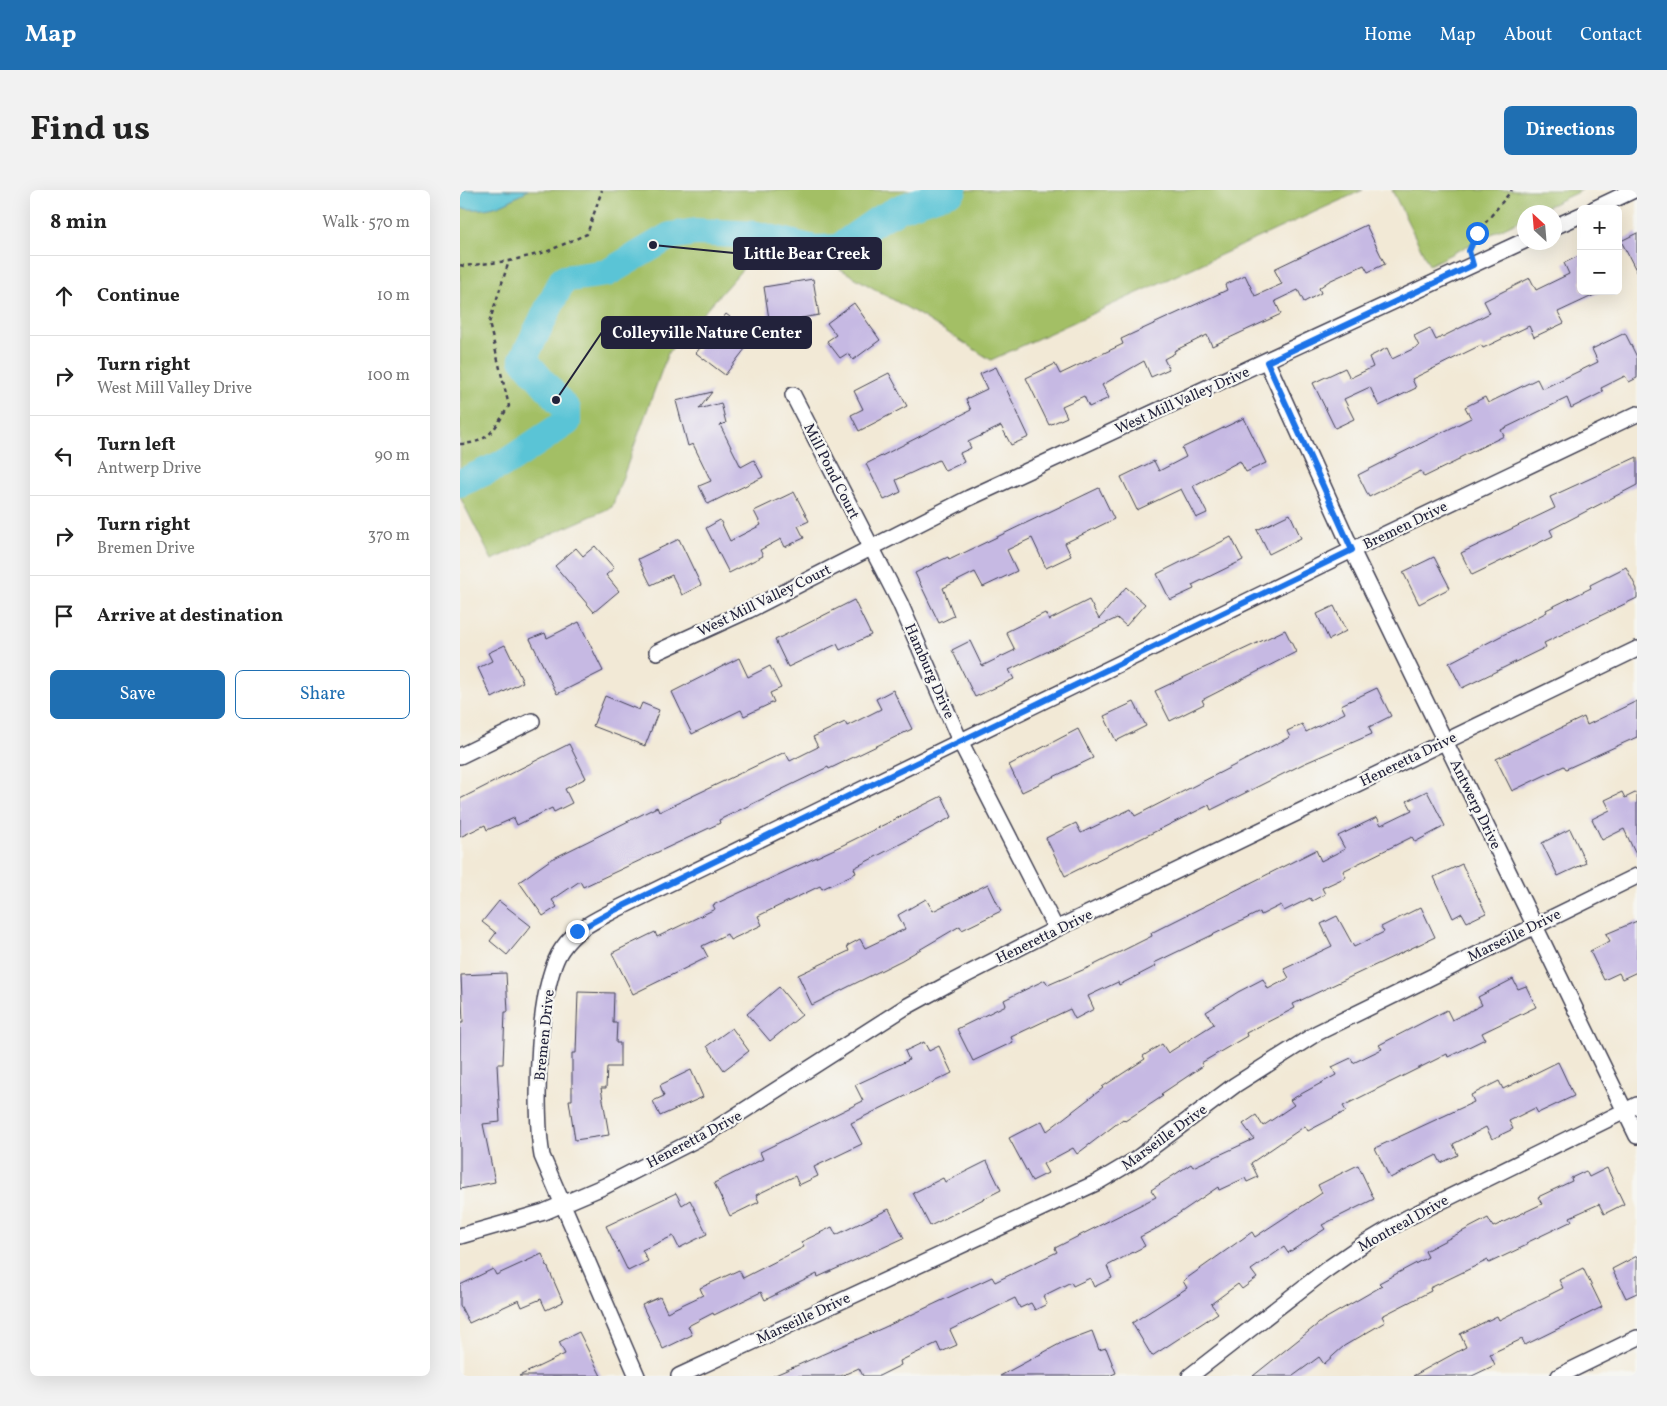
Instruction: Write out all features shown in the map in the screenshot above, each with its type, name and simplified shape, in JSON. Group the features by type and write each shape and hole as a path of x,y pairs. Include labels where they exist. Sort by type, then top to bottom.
{"street":[{"path":"1602,205 1634,190"},
{"path":"1562,223 1577,217"},
{"name":"West Mill Valley Drive","path":"871,548 969,498 1267,362 1517,245"},
{"name":"Antwerp Drive","path":"1267,362 1352,550 1534,925 1631,1108 1637,1136"},
{"name":"Mill Pond Court","path":"793,395 871,548"},
{"name":"Bremen Drive","path":"638,1376 542,1156 539,1137 538,1072 547,990 560,951 577,931 613,911 960,741 1637,414"},
{"name":"West Mill Valley Court","path":"657,652 749,610 871,548"},
{"name":"Hamburg Drive","path":"871,548 900,603 960,741 1056,929"},
{"name":"Heneretta Drive","path":"460,1236 544,1212 605,1186 709,1133 904,1008 1056,929 1637,649"},
{"path":"460,756 532,721"},
{"name":"Marseille Drive","path":"679,1376 1096,1183 1135,1160 1235,1085 1317,1033 1637,876"},
{"name":"Montreal Drive","path":"1190,1376 1326,1270 1362,1245 1407,1218 1631,1108"},
{"path":"1559,1376 1637,1338"}],"path":[{"path":"460,265 509,261 546,252 587,234 602,190"},
{"path":"1473,265 1469,251 1477,233 1512,190"},
{"path":"460,444 470,444 489,437 509,406 489,323 509,261"}],"green space":[{"path":"460,190 1363,190 991,360 923,317 835,266 747,264 668,353 612,507 492,560 460,497"},
{"path":"1392,190 1582,190 1551,205 1517,205 1517,221 1429,265"}],"water":[{"path":"460,190 528,190 496,207 471,209 460,208"}],"building":[{"path":"1366,225 1385,264 1368,272 1364,265 1329,281 1319,288 1321,293 1304,302 1298,290 1275,301 1281,314 1212,346 1207,335 1174,351 1175,353 1164,359 1169,369 1151,377 1144,361 1102,385 1109,398 1089,407 1084,396 1062,406 1067,417 1049,425 1026,378 1055,364 1060,374 1123,344 1121,339 1227,290 1225,285 1245,275 1255,296 1282,284 1274,269"},
{"path":"1637,233 1637,272 1622,243 1622,240"},
{"path":"1577,257 1577,295 1594,295 1558,312 1564,323 1534,337 1529,326 1483,348 1481,345 1412,379 1416,388 1379,406 1370,387 1344,399 1354,419 1335,428 1313,383 1345,368 1350,378 1373,367 1369,357 1387,348 1392,359 1419,346 1414,336 1430,328 1436,340 1490,313 1484,301 1530,278 1536,290 1569,274 1564,263"},
{"path":"813,279 819,315 801,318 803,331 781,334 780,323 770,325 764,287"},
{"path":"854,303 880,340 853,360 848,353 840,358 827,341 836,335 827,323"},
{"path":"726,314 755,336 725,375 696,353"},
{"path":"1625,333 1637,357 1637,378 1629,382 1625,376 1601,388 1603,392 1571,408 1567,398 1501,430 1504,436 1459,458 1459,460 1424,477 1421,471 1369,497 1358,475 1471,418 1465,407 1485,397 1488,403 1537,379 1542,389 1598,362 1592,349"},
{"path":"996,367 1029,437 1011,445 1001,426 968,442 971,448 960,453 964,462 945,471 939,460 896,480 901,492 884,500 866,464 971,410 966,399 987,389 980,374"},
{"path":"889,373 907,406 859,431 851,415 863,409 854,391"},
{"path":"712,392 699,409 721,403 726,423 720,425 741,467 754,460 763,477 708,504 699,486 711,481 693,444 688,446 676,401"},
{"path":"1244,418 1266,463 1246,472 1240,461 1193,486 1207,513 1196,518 1181,489 1137,510 1121,477 1154,461 1159,471 1186,457 1182,448"},
{"path":"1637,457 1637,485 1550,530 1553,536 1472,575 1461,553 1555,508 1550,497"},
{"path":"1099,488 1114,519 1065,543 1071,556 1046,568 1032,538 1007,550 1017,571 983,587 975,572 943,588 954,616 939,623 915,573 948,557 949,560"},
{"path":"794,492 809,521 798,526 804,538 785,547 781,539 760,550 763,556 729,573 706,528 720,520 730,541 761,525 754,511"},
{"path":"1290,514 1301,538 1269,554 1257,530"},
{"path":"1231,537 1243,560 1192,585 1194,589 1170,600 1157,574"},
{"path":"679,539 701,585 682,595 672,575 651,585 638,559"},
{"path":"595,546 614,568 606,575 619,591 594,612 555,566 576,548 583,556"},
{"path":"1434,557 1450,588 1419,604 1403,572"},
{"path":"1626,567 1637,589 1637,598 1544,643 1546,647 1462,688 1449,663 1547,612 1546,610 1591,588 1590,585"},
{"path":"1126,587 1145,604 1126,626 1117,618 1009,670 1014,679 975,697 952,650 970,641 982,666 1015,650 1006,632 1045,613 1049,620 1089,600 1099,619"},
{"path":"854,600 871,635 840,650 837,644 788,667 775,640"},
{"path":"1334,606 1346,631 1329,640 1317,614"},
{"path":"579,622 603,671 557,694 530,639 545,633 547,638"},
{"path":"1285,630 1296,652 1202,700 1204,704 1170,721 1155,691"},
{"path":"505,645 523,682 492,698 478,668 492,661 488,653"},
{"path":"739,658 748,677 770,666 781,688 770,693 774,702 744,716 741,710 692,734 672,692"},
{"path":"1377,688 1391,716 1369,727 1372,734 1303,764 1211,810 1209,805 1065,876 1046,838 1076,823 1081,833 1131,809 1135,816 1290,737 1287,731 1302,724 1306,732 1345,713 1341,705"},
{"path":"893,690 912,729 829,769 828,767 719,820 720,823 583,887 580,881 552,900 557,907 543,916 519,882 550,860 657,807 659,812 785,752 790,761 818,747 813,737 845,722 847,726 881,709 876,699"},
{"path":"605,696 639,710 642,703 659,710 645,746 593,726"},
{"path":"1637,701 1637,737 1566,769 1564,766 1512,791 1496,759 1584,717 1587,725"},
{"path":"1134,702 1146,726 1116,741 1104,716"},
{"path":"1078,729 1093,758 1022,792 1009,765"},
{"path":"569,744 586,778 565,789 572,803 554,812 552,808 517,825 514,818 487,830 485,825 460,837 460,799"},
{"path":"1427,791 1445,826 1415,842 1412,837 1343,871 1346,877 1322,888 1325,894 1312,901 1310,898 1284,911 1281,905 1261,915 1260,912 1154,963 1156,966 1119,985 1118,982 1088,996 1094,1009 1075,1019 1070,1009 1011,1037 1013,1042 973,1061 957,1029 1006,1005 1004,1000 1045,980 1048,985 1092,966 1152,936 1151,933 1316,850 1321,861 1345,849 1338,836 1377,817 1381,825 1412,810 1407,801"},
{"path":"1622,792 1625,798 1637,792 1637,857 1624,829 1602,840 1592,819 1610,810 1605,800"},
{"path":"942,796 952,817 854,868 856,873 822,889 820,886 758,916 762,925 730,940 727,934 702,946 708,957 633,994 612,953 655,932 657,937 715,909 713,905 843,845"},
{"path":"1570,829 1586,863 1558,876 1542,843"},
{"path":"1462,864 1486,913 1467,922 1462,913 1453,918 1434,877"},
{"path":"988,884 1001,911 962,930 960,926 902,960 812,1005 798,975 849,951 847,946 860,939 865,948 905,929 898,915 926,899 933,911"},
{"path":"499,901 531,926 507,955 490,941 496,933 482,922"},
{"path":"1421,907 1435,937 1293,1004 1295,1008 1246,1033 1247,1036 1201,1063 1203,1066 1161,1094 1163,1096 1125,1121 1123,1119 1077,1154 1073,1148 1043,1164 1048,1173 1032,1181 1009,1138 1042,1121 1047,1131 1102,1087 1145,1059 1143,1056 1162,1044 1168,1053 1214,1024 1206,1012 1238,992 1263,979 1268,989 1289,978 1284,969 1332,946 1321,924 1337,916 1354,947 1384,932 1381,927"},
{"path":"1637,921 1637,972 1622,979 1619,973 1604,980 1590,951 1610,941 1606,934"},
{"path":"506,973 508,1012 505,1012 503,1064 497,1064 500,1122 483,1124 495,1182 460,1189 460,1023 463,1023 461,975"},
{"path":"1513,979 1518,989 1526,986 1536,1007 1482,1033 1485,1039 1448,1057 1447,1054 1343,1106 1346,1111 1308,1131 1305,1126 1251,1163 1258,1177 1247,1182 1245,1178 1219,1190 1218,1187 1159,1227 1140,1237 1145,1246 1107,1266 1112,1278 1094,1287 1090,1278 1073,1286 1071,1282 1043,1296 1047,1304 1035,1310 1031,1303 1020,1308 1015,1298 950,1330 957,1345 941,1352 937,1343 900,1361 901,1365 879,1376 863,1376 859,1368 841,1376 773,1376 883,1328 992,1277 995,1282 1057,1252 1055,1248 1156,1197 1151,1190 1191,1164 1193,1167 1254,1139 1243,1124 1256,1115 1263,1126 1294,1105 1290,1100 1336,1075 1332,1067 1351,1058 1353,1063 1382,1049 1379,1045 1447,1010 1452,1020 1482,1005 1478,997"},
{"path":"779,987 802,1015 770,1041 747,1014"},
{"path":"578,992 614,993 613,1023 617,1023 616,1043 620,1043 620,1067 607,1067 606,1088 601,1088 609,1135 575,1140 569,1100 572,1100 572,1053 576,1053"},
{"path":"732,1028 749,1051 724,1070 707,1046"},
{"path":"924,1042 929,1051 939,1046 952,1073 851,1123 862,1144 814,1167 818,1176 799,1185 795,1176 756,1195 759,1202 730,1216 714,1183 763,1159 760,1152 863,1101 855,1085 909,1060 905,1051"},
{"path":"1558,1062 1574,1096 1538,1113 1535,1108 1509,1121 1513,1129 1492,1139 1486,1127 1453,1144 1458,1155 1441,1163 1437,1155 1390,1178 1375,1148 1474,1102 1471,1095 1499,1081 1503,1089"},
{"path":"691,1070 703,1097 660,1116 653,1101 664,1096 660,1085"},
{"path":"987,1161 1001,1190 930,1226 913,1193 943,1178 945,1182"},
{"path":"1358,1165 1374,1199 1322,1225 1325,1229 1288,1253 1284,1247 1251,1270 1257,1278 1242,1289 1238,1284 1211,1304 1218,1313 1152,1356 1132,1323 1187,1288 1183,1281 1252,1232 1255,1237 1322,1193 1318,1185"},
{"path":"1607,1168 1624,1204 1604,1214 1599,1204 1570,1217 1572,1221 1526,1243 1527,1245 1489,1263 1488,1260 1430,1288 1431,1291 1382,1316 1385,1322 1344,1346 1324,1364 1319,1357 1293,1376 1253,1376 1323,1320 1382,1286 1379,1283 1428,1257 1425,1251 1488,1218 1493,1227 1542,1204 1538,1197 1572,1181 1571,1178 1586,1171 1589,1177"},
{"path":"676,1193 682,1205 690,1200 707,1234 679,1248 673,1236 642,1250 648,1261 628,1271 606,1226"},
{"path":"889,1209 904,1238 818,1277 817,1274 765,1300 761,1292 714,1315 713,1313 688,1326 692,1335 663,1349 642,1305 660,1297 667,1312 703,1295 700,1288 739,1270 743,1278 804,1247 801,1242 832,1227 836,1235"},
{"path":"542,1254 563,1302 546,1310 541,1299 522,1307 519,1300 469,1323 460,1305 460,1285 493,1269 496,1275"},
{"path":"1637,1256 1637,1293 1626,1298 1612,1269"},
{"path":"1583,1268 1602,1307 1525,1345 1522,1339 1490,1354 1495,1365 1472,1376 1413,1376 1466,1347 1460,1334 1497,1316 1499,1320 1563,1288 1559,1280"},
{"path":"1092,1331 1099,1350 1106,1348 1116,1373 1109,1376 1000,1376 1063,1342"},
{"path":"579,1332 601,1376 519,1376 565,1354 559,1342"}],"waterway":[{"path":"460,483 507,462 567,422 567,410 523,359 563,279 607,273 670,236 696,232 757,235 815,249 838,248 878,220 901,208 953,190"}],"place":[{"name":"Little Bear Creek","path":"653,245"},
{"name":"Colleyville Nature Center","path":"556,400"}],"route":[{"path":"577,931 613,911 1352,550 1267,362 1473,265 1469,251 1477,233"}]}
